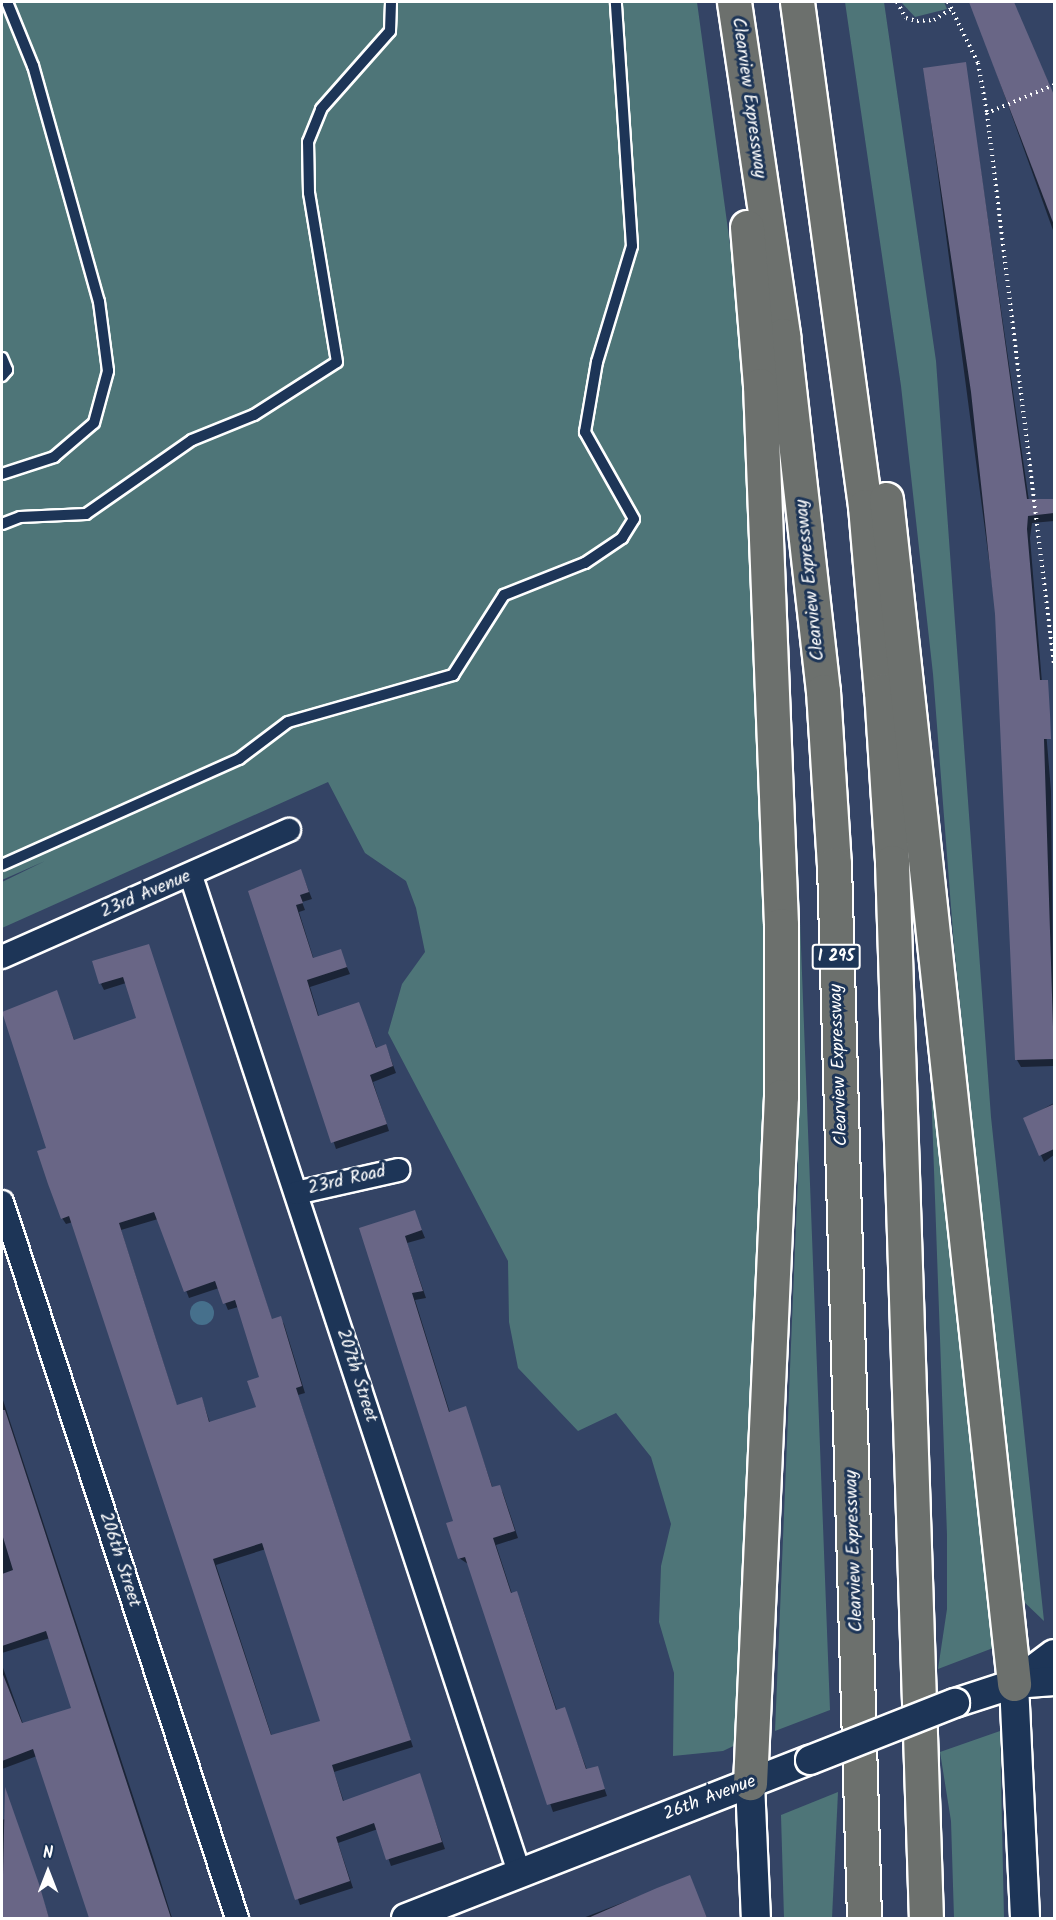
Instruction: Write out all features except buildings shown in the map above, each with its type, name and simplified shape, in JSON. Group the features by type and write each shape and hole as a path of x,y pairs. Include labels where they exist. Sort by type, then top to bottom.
{"highway":[{"path":"726,2 760,385 781,925 781,1096 750,1783"},
{"name":"Clearview Expressway","path":"734,2 783,335 823,691 834,864 864,1918"},
{"path":"797,2 865,506 881,691 892,862 926,1918"},
{"path":"810,2 894,564 1014,1684"}],"street":[{"name":"23rd Avenue","path":"2,957 192,876 289,830"},
{"name":"207th Street","path":"192,876 520,1875"},
{"name":"23rd Road","path":"296,1193 398,1170"},
{"name":"206th Street","path":"2,1202 237,1918"},
{"name":"26th Avenue","path":"1014,1684 1054,1654"},
{"name":"26th Avenue","path":"406,1918 954,1703 1014,1684 1054,1681"},
{"path":"1014,1684 1025,1918"},
{"path":"750,1783 756,1918"}],"lane":[{"path":"2,474 54,456 94,423 108,371 99,302 54,156 33,66 7,2"},
{"path":"2,524 20,517 86,514 192,440 254,415 337,362 309,193 308,141 321,109 390,31 391,2"},
{"path":"2,865 239,759 288,722 453,675 504,595 585,563 622,538 634,519 585,432 597,362 632,246 616,2"},
{"path":"2,358 6,370 2,376"}],"path":[{"path":"897,2 906,18 917,21 934,20 951,9"},
{"path":"948,2 978,63 987,113 1054,664"},
{"path":"987,113 1054,85"}],"green space":[{"path":"2,2 697,2 747,369 769,1035 748,1739 723,1751 673,1756 674,1673 659,1622 661,1566 671,1524 651,1457 616,1413 578,1431 518,1368 509,1322 508,1261 388,1033 402,984 425,952 416,908 406,881 365,853 328,782 2,928 2,882 45,861 2,880"},
{"path":"845,2 884,2 936,361 991,1117 1044,1621 1022,1600 954,946 933,674 901,386"},
{"path":"901,2 944,2 947,9 915,17"},
{"path":"796,815 830,1710 775,1731 798,1176 791,824"},
{"path":"926,946 1001,1645 938,1669 947,1609 947,1535"},
{"path":"1000,1731 1004,1918 954,1918 951,1821 940,1752"},
{"path":"838,1792 832,1918 784,1918 781,1815"}],"water":[{"path":"202,1301 210,1305 214,1313 210,1321 202,1325 194,1321 190,1313 194,1305"}]}
